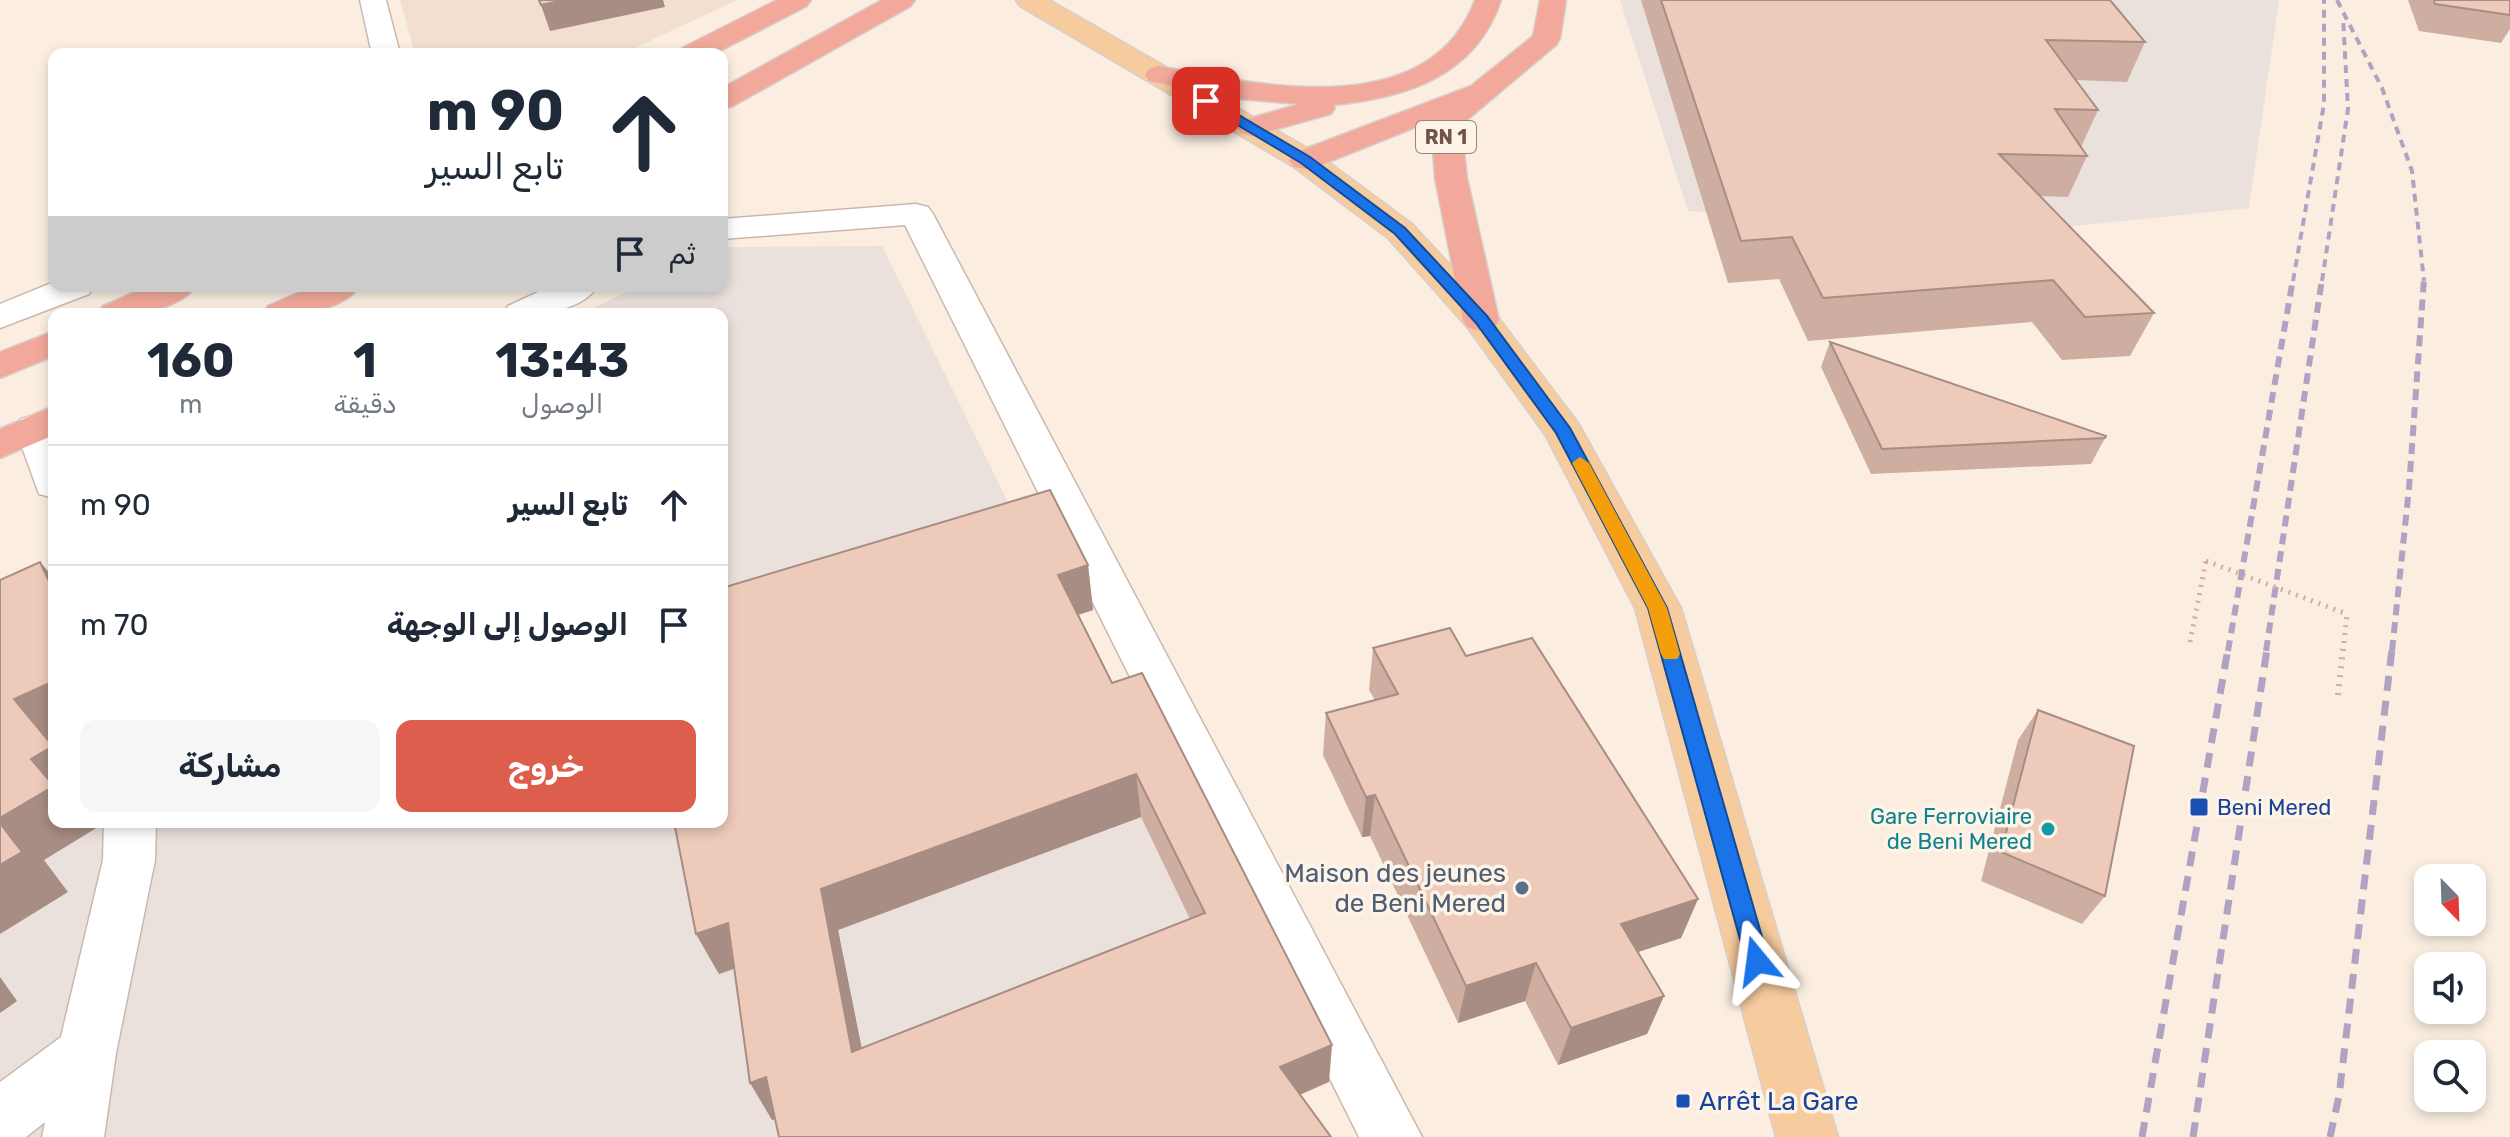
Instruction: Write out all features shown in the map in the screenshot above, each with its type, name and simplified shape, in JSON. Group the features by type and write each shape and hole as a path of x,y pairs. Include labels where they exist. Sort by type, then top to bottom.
{"highway":[{"path":"704,48 798,0"},
{"path":"728,97 902,0"},
{"path":"1252,127 1384,90 1436,70 1475,32 1488,0"},
{"name":"RN 1","path":"1481,320 1451,178 1445,123 1546,39 1553,0"},
{"path":"1159,75 1255,93 1313,97 1384,90"},
{"path":"1305,160 1484,90"},
{"path":"129,308 165,292"},
{"path":"294,308 329,292"},
{"path":"0,366 48,345"}],"main road":[{"name":"RN 1","path":"1029,0 1252,127 1305,160 1400,231 1481,320 1564,432 1658,608 1807,1137"}],"street":[{"path":"373,0 385,48"},
{"path":"728,229 916,214 1391,1137"},
{"path":"0,317 61,292"},
{"path":"534,308 567,292"},
{"path":"30,431 48,471"},
{"path":"73,1137 87,1053 129,860 130,828"},
{"path":"0,1119 87,1053"}],"path":[{"path":"2190,642 2206,561 2347,614 2338,695"}],"shaded area":[{"path":"400,0 737,0 635,48 413,48"},
{"path":"1620,0 2279,0 2249,208 2018,232 1688,211"},
{"path":"882,246 1320,1137 0,1137 0,636 48,801 48,828 728,828 728,308 594,308 626,292 728,292 728,247"}],"building":[{"path":"539,0 564,0 541,5"},
{"path":"1661,0 2110,0 2145,42 2046,40 2098,110 2055,109 2087,156 1999,154 2154,313 2085,317 2053,280 1823,298 1792,237 1741,241"},
{"path":"2434,0 2510,0 2510,15 2435,4"},
{"path":"1830,342 2106,436 1882,449"},
{"path":"1050,490 1088,565 1058,575 1112,683 1142,673 1332,1045 1280,1067 1331,1137 779,1137 766,1077 750,1083 728,923 696,934 675,828 728,828 728,586","holes":["1136,774 1205,913 852,1052 821,889"]},
{"path":"40,562 48,579 48,684 14,699 48,740 48,749 31,759 48,779 48,790 0,818 0,580"},
{"name":"Maison des jeunes de Beni Mered","path":"1450,628 1466,656 1532,638 1698,899 1621,924 1664,996 1571,1028 1536,963 1466,986 1375,795 1366,797 1326,713 1398,694 1373,648"},
{"name":"Gare Ferroviaire de Beni Mered","path":"2038,710 2134,746 2105,896 2001,852"},
{"path":"0,823 22,852 0,865"}],"railway":[{"path":"2293,281 2324,104 2324,0"},
{"path":"2337,0 2382,88 2412,171 2424,280"},
{"path":"2322,281 2348,109 2343,17"},
{"path":"2228,651 2293,279"},
{"path":"2266,651 2322,279"},
{"path":"2392,651 2409,488 2424,280"},
{"path":"2142,1137 2228,649"},
{"path":"2193,1137 2267,649"},
{"path":"2330,1137 2339,1096 2392,649"}],"slow traffic":[{"path":"1580,463 1658,608 1671,654"}],"place":[{"name":"Beni Mered","path":"2199,807"},
{"name":"Gare Ferroviaire de Beni Mered","path":"2048,829"},
{"name":"Maison des jeunes de Beni Mered","path":"1522,888"},
{"name":"Arrêt La Gare","path":"1683,1101"}],"route":[{"path":"1206,101 1305,160 1400,231 1481,320 1564,432 1658,608 1757,961"}]}
